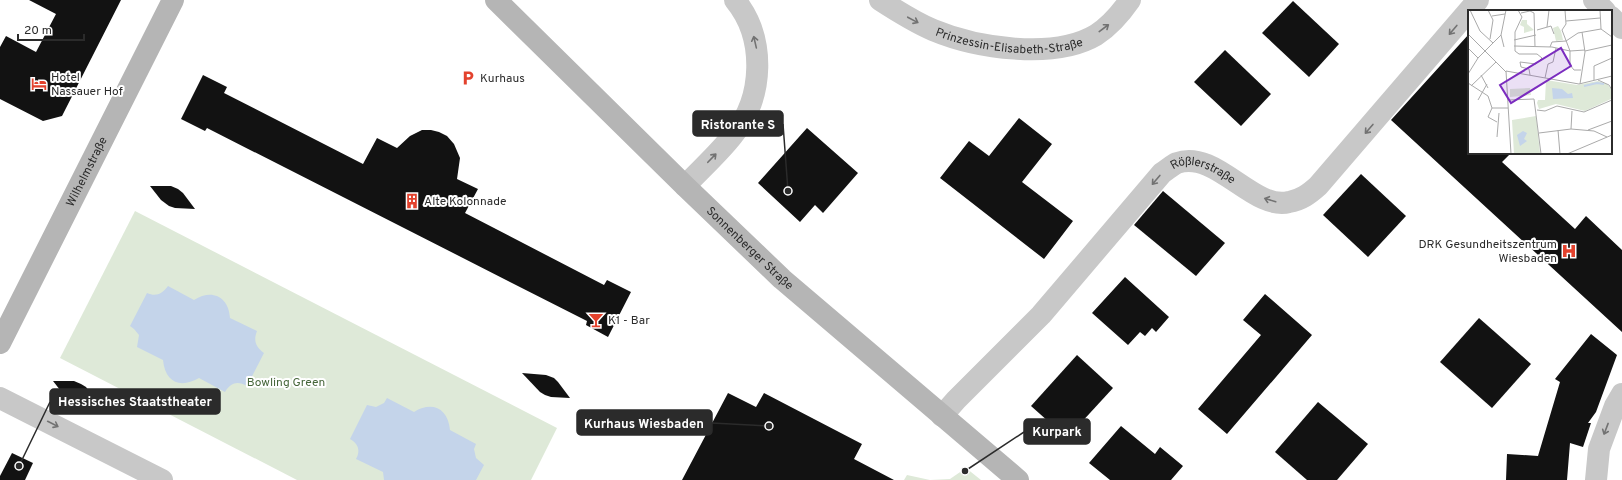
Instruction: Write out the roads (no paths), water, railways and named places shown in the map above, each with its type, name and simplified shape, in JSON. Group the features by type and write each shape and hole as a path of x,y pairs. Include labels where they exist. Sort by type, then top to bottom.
{"main road":[{"name":"Wilhelmstraße","path":"0,343 173,0"},
{"name":"Sonnenberger Straße","path":"496,0 782,279 1018,480"}],"street":[{"path":"685,186 733,136 744,120 752,103 758,66 756,50 753,34 746,18 735,0"},
{"name":"Prinzessin-Elisabeth-Straße","path":"880,0 911,20 955,38 977,44 1003,48 1028,49 1054,48 1080,42 1096,35 1110,24 1130,0"},
{"name":"Rößlerstraße","path":"1469,10 1478,0"},
{"path":"1594,0 1604,10"},
{"name":"Rößlerstraße","path":"942,416 956,400 1041,315 1162,173 1178,163 1192,162 1208,165 1255,194 1271,202 1288,203 1304,197 1318,186 1468,12"},
{"path":"1612,18 1622,28"},
{"path":"1596,480 1599,449 1615,406 1622,394"},
{"path":"0,398 162,480"}],"water":[{"path":"168,286 194,300 201,296 207,295 218,297 223,300 226,305 230,318 257,331 255,341 264,353 247,386 241,383 235,383 232,384 225,392 199,378 186,383 180,383 170,378 167,374 164,368 163,360 137,347 139,335 130,326 147,293 153,295 159,294"},
{"path":"387,398 414,412 427,407 433,407 442,412 449,422 450,430 476,444 474,449 476,458 484,465 476,480 384,480 383,472 356,459 358,456 358,448 357,445 350,439 367,405 376,407 384,403"}],"place":[{"name":"Kurhaus","path":"468,78"},
{"name":"Hotel Nassauer Hof","path":"39,84"},
{"name":"Ristorante S","path":"788,191"},
{"name":"Alte Kolonnade","path":"412,201"},
{"name":"DRK Gesundheitszentrum Wiesbaden","path":"1569,251"},
{"name":"K1 - Bar","path":"596,320"},
{"name":"Kurhaus Wiesbaden","path":"769,426"},
{"name":"Hessisches Staatstheater","path":"19,466"},
{"name":"Kurpark","path":"965,471"}],"park label":[{"name":"Bowling Green","path":"286,382"}]}
